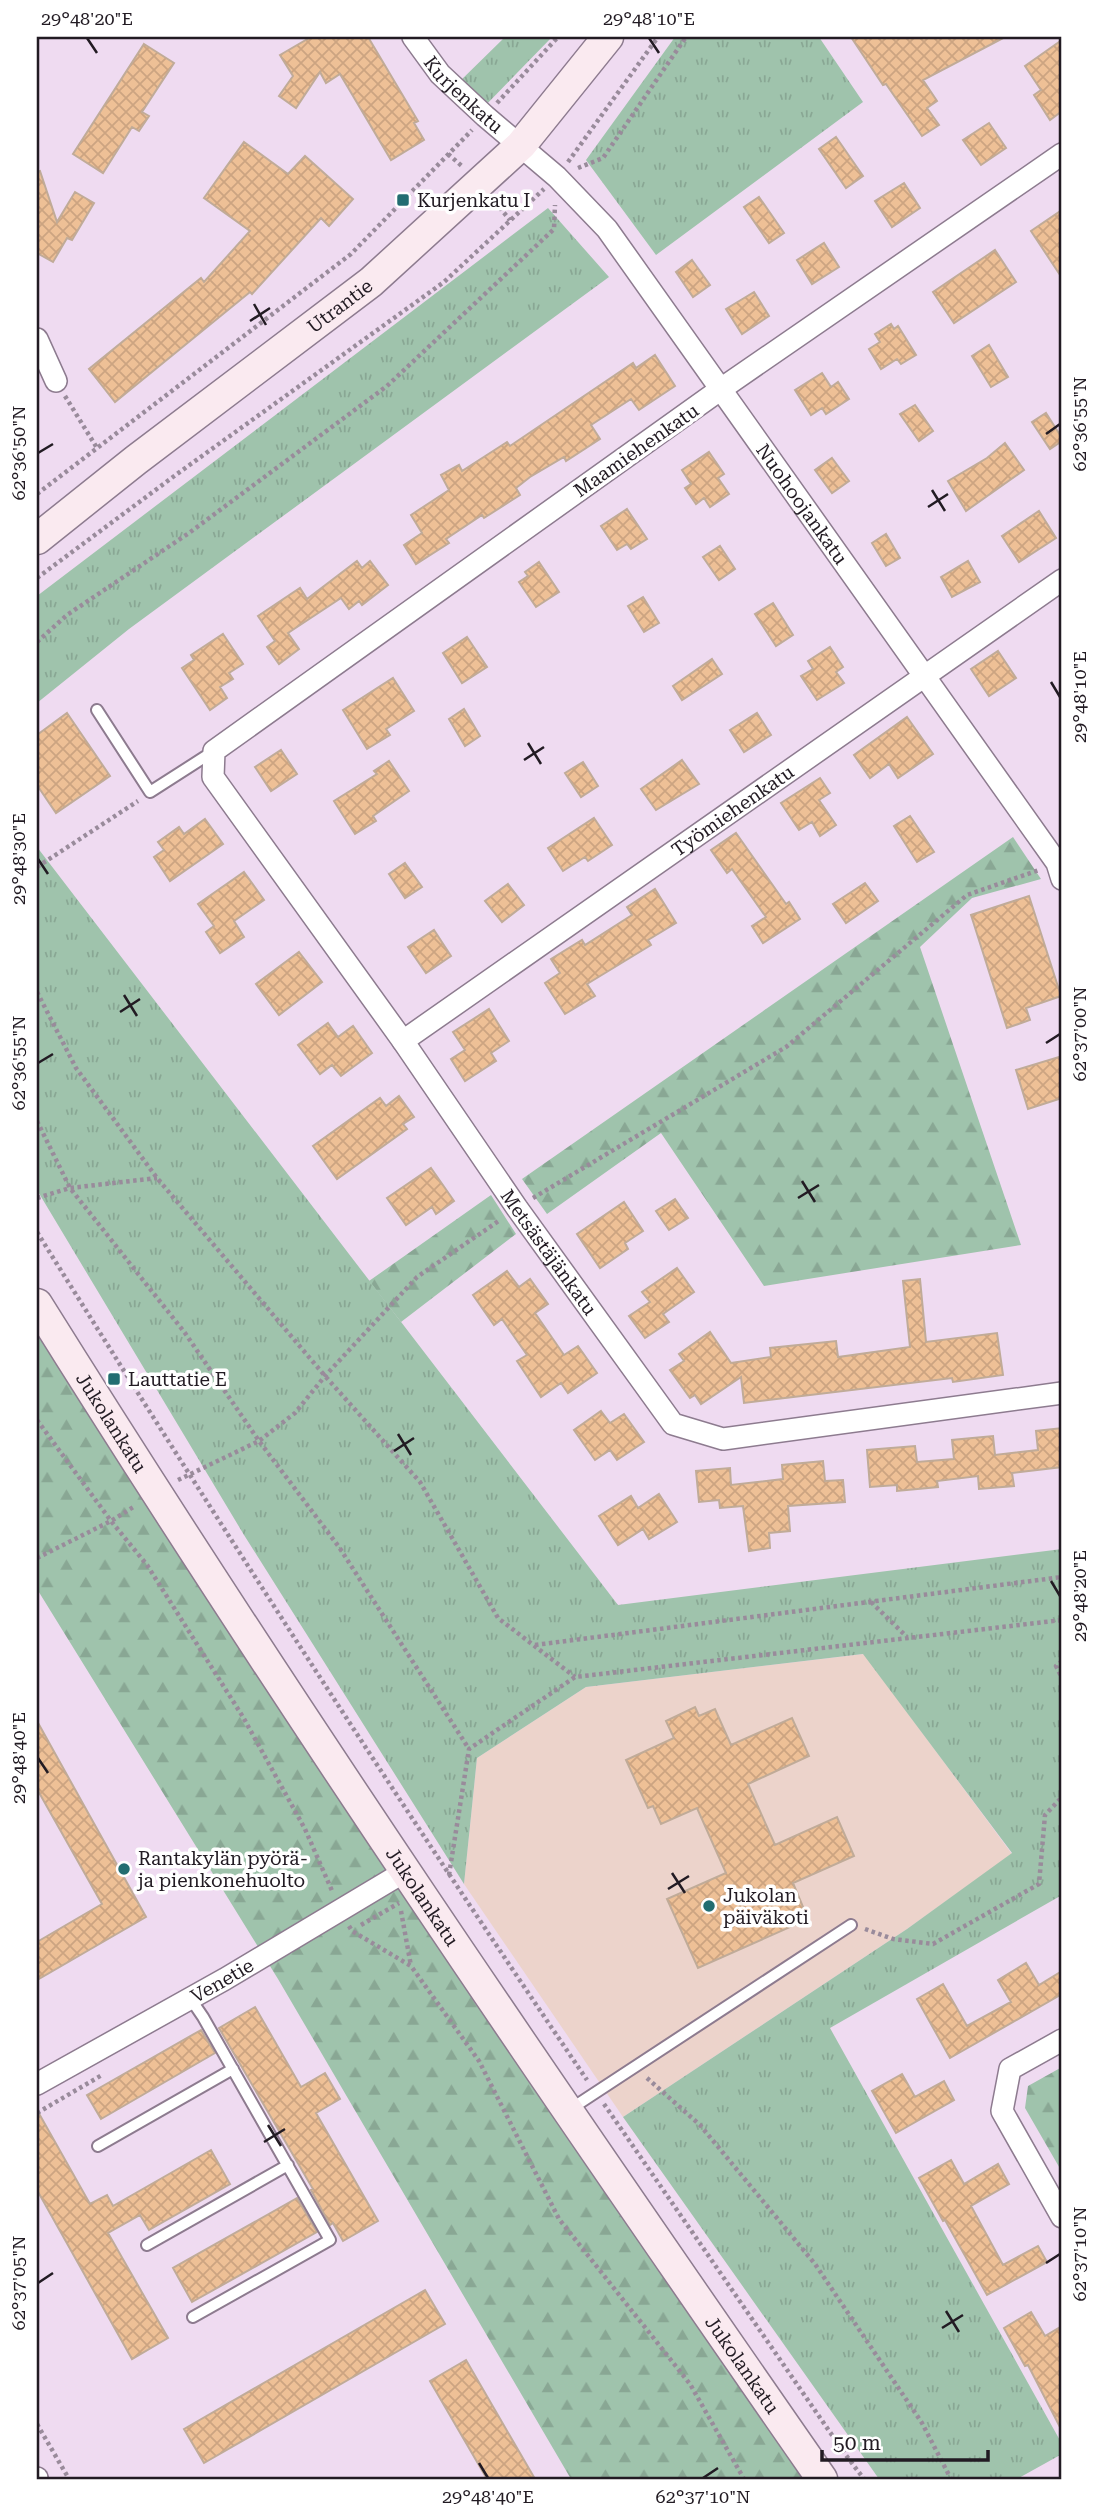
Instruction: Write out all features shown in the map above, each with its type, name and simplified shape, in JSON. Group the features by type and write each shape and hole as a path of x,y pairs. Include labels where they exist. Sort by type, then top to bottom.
{"main road":[{"name":"Utrantie","path":"37,539 136,460 371,282 521,145 608,37"},
{"name":"Jukolankatu","path":"37,1304 155,1494 404,1872 566,2112 822,2479"}],"street":[{"name":"Kurjenkatu","path":"413,37 440,74 521,145"},
{"name":"Nuohoojankatu","path":"521,145 557,177 607,229 1060,868"},
{"name":"Maamiehenkatu","path":"214,751 722,390 1062,153"},
{"path":"37,339 56,381"},
{"name":"Työmiehenkatu","path":"403,1041 1062,580"},
{"name":"Metsästäjänkatu","path":"214,751 213,777 673,1424 723,1439 1062,1393"},
{"name":"Venetie","path":"37,2084 404,1872"},
{"path":"1062,2040 1010,2069 1002,2111 1062,2217"}],"lane":[{"path":"97,710 150,792 214,751"},
{"path":"566,2112 851,1925"},
{"path":"190,1998 330,2240 193,2317"},
{"path":"98,2146 233,2069"},
{"path":"147,2245 288,2165"}],"path":[{"path":"37,494 351,254 558,37"},
{"path":"37,578 444,282 557,177 658,37"},
{"path":"557,177 603,158 686,37"},
{"path":"37,642 67,615 188,533 387,386 554,229 557,177"},
{"path":"56,381 97,449"},
{"path":"37,867 150,792"},
{"path":"37,992 76,1068 157,1178 420,1482 498,1618 575,1677"},
{"path":"37,1121 70,1188 185,1333 259,1441 339,1547 469,1749 449,1875"},
{"path":"37,1198 70,1188 157,1178"},
{"path":"37,1232 188,1474 449,1875 864,2479"},
{"path":"37,1420 147,1565 243,1717 305,1829 352,1931 411,1966 479,2061 559,2219 690,2384 744,2479"},
{"path":"534,1645 1062,1577"},
{"path":"871,1602 907,1637"},
{"path":"469,1749 575,1677 1062,1620"},
{"path":"1062,1661 1056,1666 1062,1678"},
{"path":"851,1925 893,1939 933,1944 1039,1884 1045,1815 1062,1797"},
{"path":"400,1903 411,1966"},
{"path":"635,2067 700,2125 815,2264 922,2423 951,2479"},
{"path":"37,2424 69,2479"}],"shaded area":[{"name":"Jukolan päiväkoti","path":"864,1654 1012,1854 907,1929 623,2117 464,1884 477,1758 586,1687"}],"green space":[{"path":"505,37 552,37 481,110 456,85"},
{"path":"675,37 819,37 863,102 656,255 586,160"},
{"path":"548,208 609,277 129,629 37,703 37,596"},
{"path":"1013,837 1041,879 972,898 920,947 1021,1245 764,1286 661,1133 547,1214 522,1179"},
{"path":"37,847 618,1605 1062,1549 1062,1895 830,2028 1062,2444 1062,2454 1017,2479 879,2479 623,2117 907,1929 1012,1853 863,1654 586,1687 477,1758 464,1884 244,1535 37,1190"},
{"path":"491,1195 516,1234 401,1322 369,1281"},
{"path":"37,1320 809,2479 571,2479 278,1979 37,1589"},
{"path":"1062,2067 1062,2172 1025,2108 1028,2086"}],"building":[{"path":"311,37 368,37 418,121 414,123 424,140 391,160 340,74 326,83 320,72 296,108 279,96 293,76 280,55"},
{"path":"851,37 1005,37 923,80 937,101 927,108 939,125 922,136"},
{"path":"1062,40 1062,111 1050,120 1034,95 1041,90 1025,66"},
{"path":"144,44 174,63 142,112 149,116 139,131 132,127 103,173 73,154"},
{"path":"989,123 1006,148 981,165 963,140"},
{"path":"836,137 863,176 846,188 819,149"},
{"path":"244,142 288,174 305,156 353,199 329,226 321,218 252,294 250,292 115,402 89,369 201,278 204,282 250,231 204,198"},
{"path":"40,171 57,222 75,192 94,203 72,240 67,238 53,262 37,253 37,172"},
{"path":"904,183 920,208 892,227 875,201"},
{"path":"759,197 784,233 769,243 744,207"},
{"path":"1062,210 1062,278 1031,231"},
{"path":"824,243 839,267 812,284 797,260"},
{"path":"995,250 1016,282 954,323 933,292"},
{"path":"692,260 710,285 693,297 676,272"},
{"path":"754,292 769,316 742,334 726,309"},
{"path":"891,324 894,329 898,326 916,355 901,364 897,359 881,369 869,349 880,342 875,334"},
{"path":"989,345 1008,377 991,387 972,356"},
{"path":"655,355 675,386 639,410 631,399 591,425 600,439 566,461 564,457 530,477 516,488 520,495 484,518 482,515 446,539 449,543 416,564 404,545 422,533 411,515 449,490 441,475 459,465 462,471 507,442 510,446 633,363 636,368"},
{"path":"822,373 831,387 838,382 849,399 826,414 822,408 811,415 795,390"},
{"path":"915,405 933,431 919,441 900,414"},
{"path":"1046,413 1062,438 1062,441 1050,449 1032,422"},
{"path":"1005,443 1024,470 966,511 948,481 987,458"},
{"path":"709,452 724,474 718,478 729,494 710,507 704,498 696,504 685,488 691,484 682,470"},
{"path":"832,458 849,481 832,493 815,470"},
{"path":"627,509 647,539 631,549 627,544 617,550 601,526"},
{"path":"1039,511 1056,538 1019,562 1002,536"},
{"path":"886,534 900,558 886,566 872,543"},
{"path":"720,546 735,569 719,580 703,557"},
{"path":"357,561 362,568 370,561 388,585 362,605 359,601 349,609 341,598 288,633 299,649 279,664 267,647 275,641 258,616 300,588 307,599"},
{"path":"968,561 980,582 952,597 941,577"},
{"path":"539,562 559,592 536,607 519,582 528,576 525,572"},
{"path":"643,597 659,623 644,632 628,606"},
{"path":"773,603 793,635 776,646 755,614"},
{"path":"223,634 243,664 229,673 233,679 220,687 227,698 210,710 182,668 194,660 191,655"},
{"path":"467,637 487,667 462,683 443,653"},
{"path":"830,647 843,667 836,672 844,683 817,700 801,676 813,669 808,661"},
{"path":"998,651 1016,678 989,696 971,669"},
{"path":"712,659 722,674 682,700 673,686"},
{"path":"393,678 414,711 386,729 390,735 367,749 343,710"},
{"path":"464,709 480,736 465,746 449,719"},
{"path":"67,713 110,776 56,813 37,785 37,735"},
{"path":"757,713 771,735 744,752 730,730"},
{"path":"907,717 933,754 898,778 889,764 870,778 854,755"},
{"path":"281,750 297,774 271,791 255,767"},
{"path":"682,760 699,784 656,810 641,789"},
{"path":"389,761 409,791 373,816 376,821 355,834 334,801 377,774 374,771"},
{"path":"583,762 598,786 581,797 565,773"},
{"path":"820,778 830,793 819,800 836,825 820,836 812,822 799,830 781,803"},
{"path":"910,816 934,852 917,862 894,826"},
{"path":"594,818 612,845 588,861 585,857 563,871 548,848"},
{"path":"205,819 223,844 170,881 154,857 164,850 158,842 179,827 184,834"},
{"path":"736,833 786,904 789,902 800,919 763,943 752,926 766,917 732,869 727,873 711,850"},
{"path":"405,863 422,887 405,898 389,874"},
{"path":"244,872 264,900 234,921 244,937 220,953 206,932 214,926 198,904"},
{"path":"865,883 878,901 846,923 833,904"},
{"path":"508,884 524,905 502,922 485,901"},
{"path":"655,889 676,923 648,940 651,945 587,984 595,996 565,1014 545,983 560,973 551,959 582,940 585,945 632,915 627,907"},
{"path":"1029,896 1061,996 1026,1008 1030,1020 1007,1028 971,915"},
{"path":"434,930 451,956 426,973 408,947"},
{"path":"299,952 322,982 279,1015 256,984"},
{"path":"489,1009 509,1041 491,1053 496,1061 465,1081 451,1059 465,1050 453,1032"},
{"path":"328,1023 338,1037 353,1026 372,1053 341,1076 332,1065 320,1074 298,1045"},
{"path":"1062,1056 1062,1098 1028,1109 1016,1070"},
{"path":"399,1096 414,1117 403,1124 407,1129 337,1179 313,1146 380,1098 386,1106"},
{"path":"431,1168 454,1201 436,1214 432,1207 406,1225 387,1198"},
{"path":"675,1199 688,1218 669,1230 656,1211"},
{"path":"624,1202 643,1231 625,1243 628,1249 600,1268 577,1234"},
{"path":"677,1268 694,1292 663,1314 669,1322 645,1338 629,1316 650,1302 642,1292"},
{"path":"507,1271 519,1287 530,1279 548,1304 535,1313 564,1355 578,1346 597,1373 568,1393 561,1383 541,1397 517,1361 527,1355 502,1319 494,1325 473,1295"},
{"path":"920,1279 926,1342 997,1333 1003,1375 953,1382 952,1378 744,1403 741,1377 701,1404 695,1395 690,1398 670,1370 684,1361 679,1354 710,1332 731,1363 771,1357 770,1348 836,1341 838,1357 910,1347 903,1281"},
{"path":"601,1411 610,1423 624,1414 644,1442 617,1460 610,1450 595,1460 574,1430"},
{"path":"1062,1428 1062,1467 1012,1473 1014,1486 979,1489 978,1476 937,1481 938,1487 897,1491 897,1485 870,1487 867,1450 915,1446 917,1462 954,1459 952,1440 993,1436 995,1455 1038,1450 1036,1431"},
{"path":"823,1461 825,1481 843,1480 845,1502 788,1506 790,1531 769,1533 770,1548 749,1551 743,1506 720,1508 719,1500 699,1502 696,1471 730,1468 731,1485 783,1479 782,1465"},
{"path":"659,1494 677,1522 649,1539 643,1529 618,1545 599,1516 631,1496 638,1508"},
{"path":"695,1707 699,1716 715,1709 731,1745 792,1718 809,1756 748,1784 775,1845 837,1817 854,1856 793,1883 808,1919 698,1968 667,1899 726,1873 697,1808 661,1824 653,1806 648,1808 626,1760 674,1738 666,1721"},
{"path":"37,1721 146,1917 37,1980 37,1942 102,1904 37,1789"},
{"path":"1026,1963 1039,1985 1062,1971 1062,1994 950,2058 917,1999 943,1984 967,2026 1011,2002 998,1980"},
{"path":"255,2007 301,2087 325,2073 340,2099 316,2113 378,2221 343,2241 333,2223 330,2225 311,2190 313,2189 219,2028"},
{"path":"201,2030 215,2053 101,2119 87,2095"},
{"path":"902,2074 915,2097 944,2081 954,2100 896,2133 872,2091"},
{"path":"37,2110 90,2204 107,2195 113,2206 211,2150 230,2184 149,2230 140,2215 108,2233 168,2338 132,2359 37,2190"},
{"path":"951,2160 964,2184 998,2164 1009,2184 971,2206 1003,2265 1038,2246 1047,2262 987,2295 919,2178"},
{"path":"297,2198 317,2232 192,2302 173,2268"},
{"path":"425,2290 445,2324 204,2463 184,2429"},
{"path":"1031,2312 1045,2336 1062,2326 1062,2431 1028,2365 1025,2366 1004,2328"},
{"path":"466,2360 535,2479 487,2479 430,2381"}],"place":[{"name":"Kurjenkatu I","path":"403,200"},
{"name":"Lauttatie E","path":"114,1379"},
{"name":"Rantakylän pyörä- ja pienkonehuolto","path":"124,1869"},
{"name":"Jukolan päiväkoti","path":"709,1906"}]}
